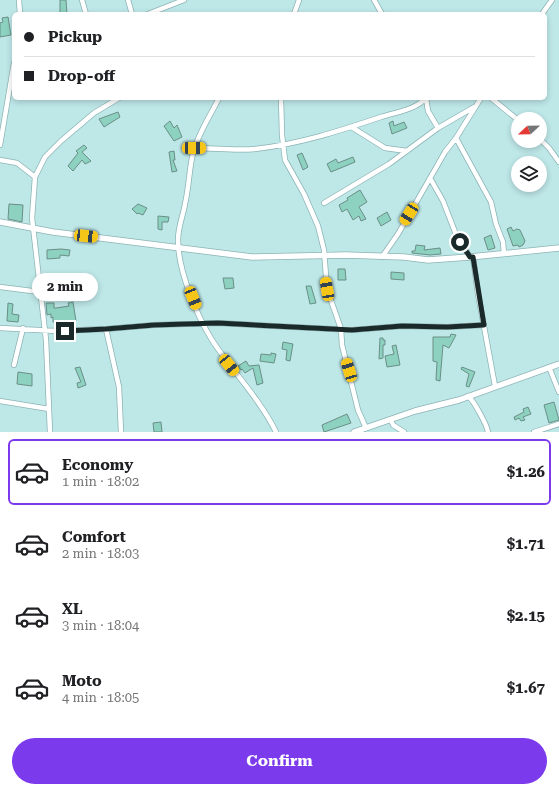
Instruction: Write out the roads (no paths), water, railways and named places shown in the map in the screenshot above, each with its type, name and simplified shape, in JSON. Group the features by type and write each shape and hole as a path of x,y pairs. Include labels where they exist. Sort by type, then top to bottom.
{"street":[{"path":"19,0 20,12"},
{"path":"82,0 85,12"},
{"path":"128,0 131,12"},
{"path":"153,12 184,0"},
{"path":"295,12 299,0"},
{"path":"374,0 381,12"},
{"path":"543,12 552,0"},
{"path":"0,145 12,75"},
{"path":"50,432 44,330 32,218 35,176 45,157 61,141 94,113 116,100"},
{"path":"218,100 194,148 185,204 178,234 179,248 185,276 203,324 224,357 266,415 276,432"},
{"path":"281,100 283,145 287,166 301,187 318,226 323,247 327,289 340,329 342,345 358,410 366,428"},
{"path":"194,148 243,150 283,145 353,128 409,108 421,103 424,100"},
{"path":"426,100 428,111 438,128"},
{"path":"382,257 398,234 445,152 456,138 480,100"},
{"path":"493,100 511,114"},
{"path":"324,203 367,178 438,128 477,106"},
{"path":"353,128 385,148 407,151"},
{"path":"456,138 491,202 496,224 503,242 504,254"},
{"path":"547,145 559,162"},
{"path":"0,160 17,163 35,176"},
{"path":"430,178 443,201 457,237 472,257 495,386"},
{"path":"0,222 34,229 252,257 404,257 428,260 559,248"},
{"path":"0,287 40,292"},
{"path":"0,328 23,328 56,331 154,325 203,324 267,325 340,329 402,326 447,327 484,325"},
{"path":"14,365 23,328"},
{"path":"106,329 120,387 121,432"},
{"path":"354,432 415,411 468,396 559,364"},
{"path":"549,367 559,392"},
{"path":"552,374 559,373"},
{"path":"468,396 474,401 488,432"},
{"path":"0,401 49,409"},
{"path":"391,420 393,426 404,432"},
{"path":"534,432 559,424"}]}
